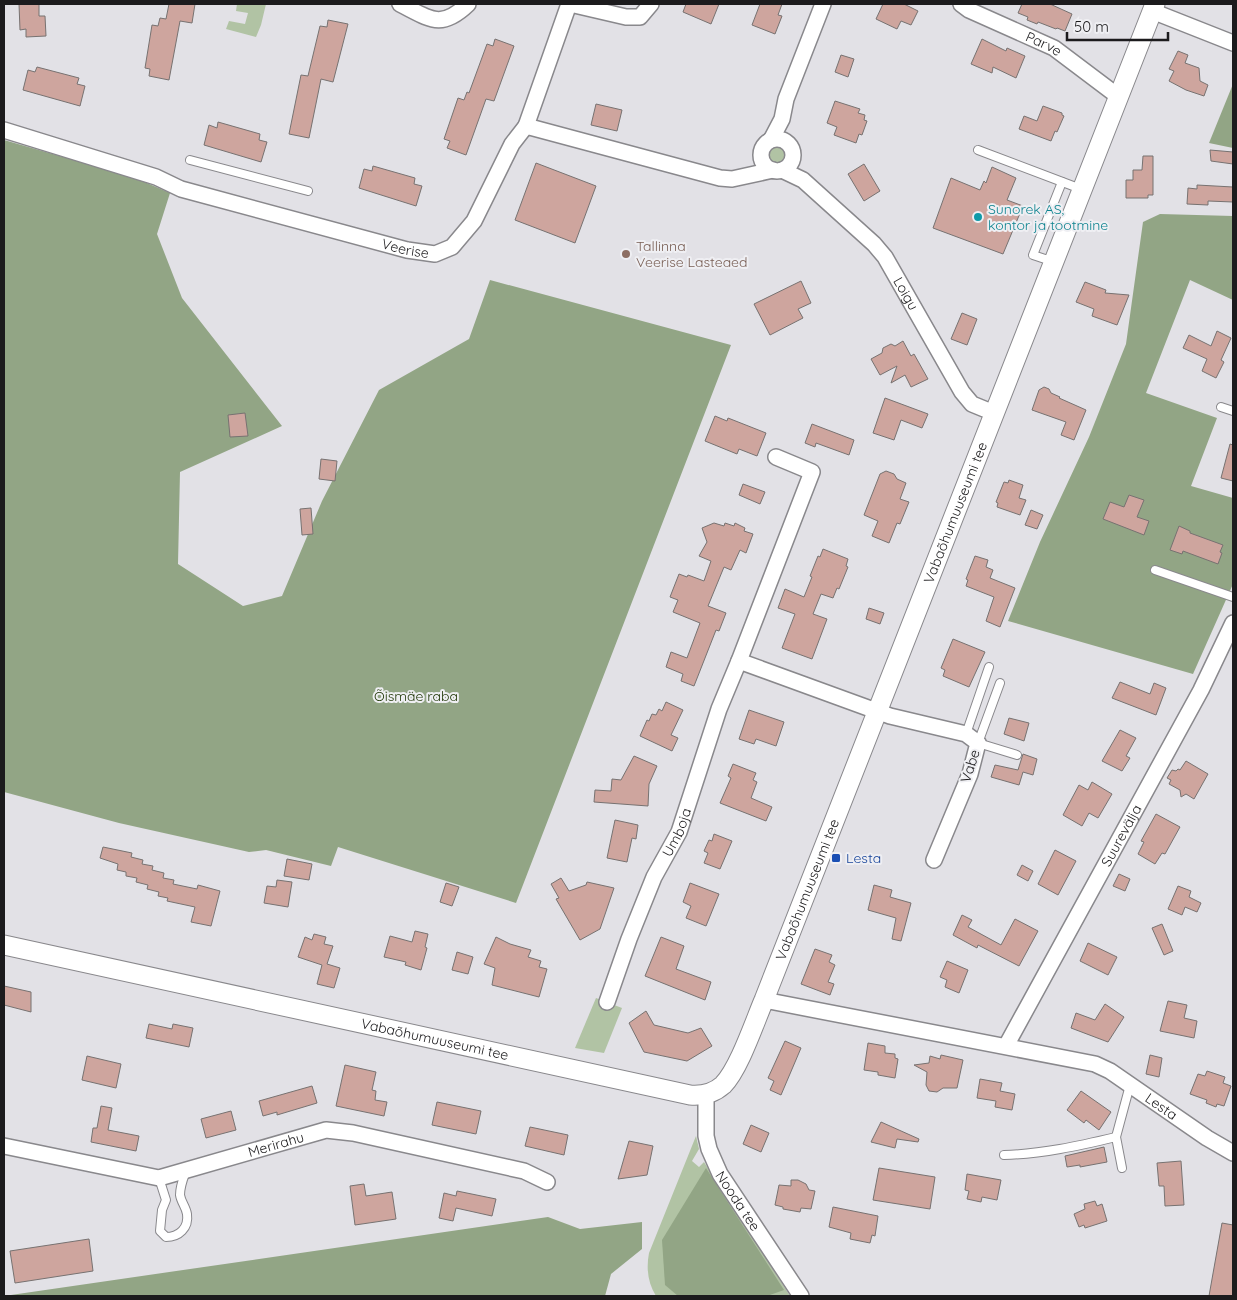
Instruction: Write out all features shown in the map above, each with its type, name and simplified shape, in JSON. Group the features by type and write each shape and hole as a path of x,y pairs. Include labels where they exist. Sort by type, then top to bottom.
{"street":[{"path":"400,4 434,20 447,19 457,15 468,4"},
{"path":"570,4 626,17 640,17 651,4"},
{"name":"Veerise","path":"4,130 156,177 181,189 408,250 435,254 452,247 474,221 512,144 526,126 570,4"},
{"name":"Loigu","path":"771,140 782,119 786,99 823,4"},
{"name":"Parve","path":"961,4 969,10 1054,48 1119,98"},
{"path":"1153,7 1233,43"},
{"name":"Vabaõhumuuseumi tee","path":"4,946 690,1095 706,1094 718,1089 730,1075 764,1000 1119,98 1153,7"},
{"name":"Loigu","path":"782,119 790,148 803,180"},
{"path":"526,126 720,178 732,179 777,170 790,165 790,148 776,138 771,140 764,146 761,154 746,176"},
{"path":"761,154 764,164 777,170"},
{"name":"Loigu","path":"777,170 803,180 874,244 885,257 962,392 972,404 994,413"},
{"name":"Umboja","path":"607,1002 629,939 654,877 679,832 719,709 812,472 776,456"},
{"name":"Suurevälja","path":"1006,1046 1202,690 1233,623"},
{"path":"739,661 877,712"},
{"name":"Vabe","path":"877,712 972,739 970,774 934,860"},
{"name":"Lesta","path":"764,1000 1095,1064 1110,1070 1207,1138 1233,1153"},
{"name":"Nooda tee","path":"706,1094 708,1150 720,1174 801,1296"},
{"name":"Merirahu","path":"4,1146 159,1178 326,1130 353,1133 524,1171 547,1182"}],"lane":[{"path":"978,150 1082,189"},
{"path":"190,160 308,191"},
{"path":"1054,262 1033,255 1062,182"},
{"path":"1221,407 1233,411"},
{"path":"1155,570 1233,596"},
{"path":"972,739 989,667"},
{"path":"972,739 1000,683"},
{"path":"972,739 1017,755"},
{"path":"1122,1168 1116,1137 1130,1085"},
{"path":"1004,1155 1029,1155 1116,1137"},
{"path":"159,1178 166,1200 162,1210 160,1231 166,1237 173,1237 178,1235 187,1223 188,1215 180,1193 186,1171"},
{"path":"166,1200 180,1193"}],"green space":[{"path":"237,4 266,4 256,37 226,29 229,21 245,24 248,13 236,11"},
{"path":"1233,84 1233,148 1209,143"},
{"name":"Õismäe raba","path":"4,140 133,177 170,193 157,234 182,298 282,426 180,472 178,564 243,606 282,596 322,501 379,390 469,339 490,280 731,345 516,903 338,847 331,866 266,850 249,852 119,823 4,792"},
{"path":"777,147 783,150 786,156 783,162 777,165 771,162 768,156 771,150"},
{"path":"1160,214 1233,216 1233,300 1190,280 1146,393 1217,418 1191,486 1233,498 1233,584 1193,674 1008,621 1040,542 1089,437 1126,344 1143,222"},
{"path":"596,998 622,1008 604,1053 575,1048"},
{"path":"696,1136 699,1149 692,1161 699,1167 704,1162 790,1296 656,1296 648,1276 649,1253"},
{"path":"706,1168 784,1290 767,1296 678,1296 665,1285 662,1240"},
{"path":"548,1217 580,1229 642,1222 642,1249 611,1274 605,1296 4,1296"}],"building":[{"path":"19,4 39,4 39,16 45,16 46,36 26,37 26,29 20,30"},
{"path":"169,4 195,4 192,23 180,21 169,80 149,76 150,69 145,68 152,25 158,26 160,18 166,19"},
{"path":"686,4 719,4 711,24 683,12"},
{"path":"760,4 782,4 778,15 782,16 775,34 752,25"},
{"path":"883,4 904,4 918,11 911,25 901,21 897,29 876,19"},
{"path":"1022,4 1050,4 1072,14 1065,31 1027,20 1028,17 1018,13"},
{"path":"328,20 348,24 333,82 321,79 309,138 289,134 301,75 308,76 320,26 327,27"},
{"path":"495,39 514,46 494,101 486,99 466,155 447,148 450,141 444,139 458,98 464,100 467,92 469,93 487,44 493,46"},
{"path":"982,39 1006,51 1007,48 1025,56 1016,78 993,67 992,73 971,64"},
{"path":"1178,51 1188,55 1185,63 1199,68 1200,81 1208,85 1204,96 1186,90 1169,81 1174,71 1169,69"},
{"path":"841,55 854,59 848,77 835,72"},
{"path":"37,67 79,78 77,84 85,86 80,106 23,90 28,70 35,72"},
{"path":"835,101 860,109 858,113 865,115 864,120 867,121 862,135 859,134 856,143 834,135 837,127 827,123"},
{"path":"596,104 622,110 617,131 591,125"},
{"path":"1043,106 1062,113 1064,116 1051,141 1019,129 1024,116 1037,121"},
{"path":"218,122 260,134 259,140 267,142 261,162 204,145 209,125 217,128"},
{"path":"1210,150 1233,152 1233,164 1211,161"},
{"path":"1143,156 1153,156 1153,195 1148,195 1148,198 1126,198 1126,180 1133,180 1133,170 1142,170"},
{"path":"536,163 596,186 575,243 515,220"},
{"path":"864,164 880,191 864,201 848,174"},
{"path":"373,166 415,178 414,184 422,186 416,206 359,188 364,169 372,171"},
{"name":"Sunorek AS, kontor ja tootmine","path":"992,167 1016,178 1007,200 1023,206 1003,254 933,228 951,178 980,190 984,181 986,183"},
{"path":"1197,185 1233,187 1233,202 1208,201 1208,205 1187,204 1188,188 1197,189"},
{"path":"801,281 811,303 798,309 803,318 770,335 754,304"},
{"path":"1085,282 1106,290 1105,293 1129,295 1117,325 1092,316 1094,309 1076,302"},
{"path":"962,313 977,319 967,345 951,339"},
{"path":"1217,331 1231,338 1221,360 1224,362 1216,378 1202,371 1207,359 1183,348 1189,335 1211,346"},
{"path":"903,341 911,356 914,354 928,379 911,387 905,375 891,383 897,366 880,375 871,359 882,353 883,348 891,344 895,346"},
{"path":"1044,387 1059,398 1086,410 1074,440 1061,435 1066,422 1032,410 1039,390"},
{"path":"885,398 928,414 922,428 901,420 894,440 873,433"},
{"path":"245,413 248,436 230,437 228,415"},
{"path":"715,416 727,421 728,418 766,433 757,456 739,449 737,454 705,441"},
{"path":"812,424 854,440 849,455 816,443 815,447 805,443"},
{"path":"1230,444 1233,445 1233,481 1221,478"},
{"path":"321,459 337,461 335,481 319,479"},
{"path":"886,471 894,474 897,479 906,483 900,499 909,502 900,524 897,523 889,543 872,536 878,521 864,515 880,474"},
{"path":"1009,480 1023,485 1019,498 1026,500 1020,515 997,507 998,503 996,502 1004,482 1008,483"},
{"path":"743,484 765,492 760,504 739,495"},
{"path":"1129,495 1144,500 1137,517 1149,521 1144,535 1103,519 1110,502 1124,507"},
{"path":"311,508 313,534 302,535 300,509"},
{"path":"1031,510 1043,515 1037,529 1025,525"},
{"path":"714,523 724,526 725,523 734,526 735,523 745,528 744,531 753,534 746,553 740,550 731,570 724,567 708,606 726,613 719,631 716,630 694,686 681,681 683,674 666,667 671,652 687,658 700,623 673,612 678,600 670,597 679,574 704,581 711,561 699,556 707,542 702,528"},
{"path":"1179,526 1190,531 1190,533 1223,545 1218,564 1183,551 1182,554 1170,550"},
{"path":"823,549 848,559 846,566 848,567 833,598 821,594 813,614 827,619 812,659 782,648 795,614 778,608 785,589 804,597 812,577 810,576"},
{"path":"975,556 988,560 986,567 993,570 990,578 1015,588 1000,627 986,621 994,597 966,586 968,580 966,579"},
{"path":"869,608 884,613 880,624 866,619"},
{"path":"953,639 985,652 969,687 943,676 945,670 941,668"},
{"path":"1120,682 1150,694 1154,683 1166,688 1156,715 1112,698"},
{"path":"666,702 683,710 671,735 678,738 672,751 640,736 647,720 649,721 652,714 656,715 659,709 662,711"},
{"path":"749,710 784,722 776,746 756,739 754,744 739,739"},
{"path":"1009,718 1029,723 1024,741 1004,734"},
{"path":"1120,730 1136,738 1126,756 1130,758 1122,771 1102,761"},
{"path":"1023,754 1037,759 1033,775 1023,772 1019,785 991,777 995,765 1018,770"},
{"path":"634,756 657,766 649,784 648,806 594,802 595,790 611,791 612,779 621,780"},
{"path":"1186,761 1208,774 1194,799 1186,794 1181,797 1180,790 1169,784 1171,780 1167,778 1172,770 1180,770"},
{"path":"733,764 756,773 753,780 757,782 751,798 772,807 766,821 720,803 731,778 728,776"},
{"path":"1092,782 1112,794 1098,818 1089,813 1082,826 1063,815 1079,785 1088,790"},
{"path":"1156,814 1180,827 1165,854 1162,853 1155,864 1138,854 1144,842 1141,841"},
{"path":"615,820 638,825 636,839 632,838 627,862 607,858"},
{"path":"714,834 732,841 720,869 704,863 708,853 704,851 709,840 712,841"},
{"path":"103,847 132,853 131,857 143,860 142,864 153,866 152,870 164,873 163,878 174,880 173,884 197,889 198,885 220,891 211,926 191,922 195,907 167,901 168,898 158,896 159,892 147,889 148,885 136,882 137,878 126,876 126,872 117,870 118,864 100,858"},
{"path":"1055,850 1076,861 1058,895 1038,884"},
{"path":"287,859 312,864 309,880 284,876"},
{"path":"1022,865 1033,871 1028,881 1017,875"},
{"path":"1119,874 1130,879 1125,891 1113,886"},
{"path":"561,878 569,891 586,885 587,882 614,888 600,929 580,940 556,899 559,898 551,884"},
{"path":"277,880 292,882 288,907 264,903 267,886 276,887"},
{"path":"446,883 459,887 452,906 440,902"},
{"path":"690,883 719,894 706,926 686,918 691,906 683,902"},
{"path":"874,885 892,890 890,897 911,903 901,941 892,939 896,918 868,910"},
{"path":"1178,886 1191,891 1189,897 1201,903 1197,912 1185,907 1182,915 1168,909"},
{"path":"962,915 972,920 968,927 1001,945 1015,919 1038,931 1019,966 978,945 977,948 953,935"},
{"path":"1162,924 1173,951 1164,955 1152,928"},
{"path":"415,931 428,934 425,947 427,948 421,970 405,965 406,962 384,957 390,936 412,942"},
{"path":"314,934 326,937 324,944 333,946 327,964 340,968 334,988 317,984 322,965 298,957 305,937 312,940"},
{"path":"496,937 510,944 531,950 528,957 541,961 539,967 547,969 539,997 492,985 495,968 484,964"},
{"path":"661,937 684,946 676,969 711,982 705,1000 645,976"},
{"path":"1088,943 1117,957 1108,975 1080,961"},
{"path":"815,949 832,955 829,962 835,965 828,982 834,984 830,995 801,984"},
{"path":"457,952 473,957 468,974 452,970"},
{"path":"947,961 968,970 959,993 945,987 947,980 940,977"},
{"path":"4,986 31,992 31,1012 4,1005"},
{"path":"1168,1001 1187,1005 1184,1018 1197,1021 1194,1038 1160,1031"},
{"path":"1105,1004 1124,1017 1108,1042 1071,1028 1076,1013 1095,1020"},
{"path":"646,1011 654,1025 688,1033 701,1028 712,1046 687,1061 644,1052 629,1023"},
{"path":"149,1024 172,1029 173,1024 193,1028 189,1047 146,1038"},
{"path":"785,1041 801,1048 781,1095 770,1090 774,1081 768,1078"},
{"path":"868,1043 885,1046 885,1053 895,1054 895,1058 898,1059 895,1078 878,1075 878,1072 864,1070"},
{"path":"941,1055 963,1060 957,1088 943,1088 937,1092 929,1091 926,1085 927,1072 914,1065 929,1063 930,1056 940,1059"},
{"path":"1150,1055 1162,1058 1159,1077 1146,1074"},
{"path":"87,1056 121,1064 116,1088 82,1080"},
{"path":"345,1065 376,1072 372,1090 376,1091 375,1100 387,1102 384,1116 336,1106"},
{"path":"1207,1071 1225,1077 1223,1083 1231,1086 1224,1106 1217,1104 1216,1107 1206,1103 1207,1100 1190,1094 1198,1074 1205,1076"},
{"path":"980,1079 1002,1083 1000,1091 1015,1094 1012,1110 995,1107 996,1101 977,1098"},
{"path":"312,1086 317,1103 277,1115 277,1112 263,1116 259,1101"},
{"path":"1081,1091 1111,1112 1099,1130 1086,1120 1084,1123 1067,1110"},
{"path":"437,1102 481,1111 476,1134 432,1125"},
{"path":"101,1106 112,1108 108,1130 139,1136 136,1151 91,1142 93,1128 97,1128"},
{"path":"231,1111 236,1130 206,1138 201,1119"},
{"path":"881,1122 919,1139 918,1142 897,1139 895,1148 871,1142"},
{"path":"751,1125 769,1133 761,1152 743,1144"},
{"path":"530,1127 568,1135 564,1155 525,1146"},
{"path":"629,1141 653,1146 647,1175 618,1179"},
{"path":"1104,1147 1107,1162 1080,1167 1080,1165 1067,1167 1065,1156"},
{"path":"1181,1161 1184,1205 1165,1206 1164,1186 1159,1186 1157,1163"},
{"path":"879,1168 935,1177 930,1209 873,1200"},
{"path":"967,1174 1001,1180 997,1200 982,1197 981,1202 967,1199 969,1191 965,1190"},
{"path":"791,1180 798,1180 806,1184 809,1190 815,1191 811,1209 801,1208 800,1212 783,1209 783,1207 775,1205 779,1185 791,1186"},
{"path":"364,1184 366,1196 392,1192 396,1219 355,1225 350,1186"},
{"path":"457,1191 496,1199 492,1216 456,1208 453,1221 439,1218 444,1193 456,1196"},
{"path":"1095,1201 1097,1206 1102,1204 1107,1221 1085,1228 1084,1225 1079,1227 1074,1214 1085,1209 1084,1204"},
{"path":"833,1207 878,1216 875,1236 872,1235 870,1243 850,1239 851,1233 829,1227"},
{"path":"1222,1223 1233,1225 1233,1296 1209,1296"},
{"path":"89,1239 93,1271 15,1283 10,1251"}],"place":[{"name":"Sunorek AS, kontor ja tootmine","path":"978,217"},
{"name":"Tallinna Veerise Lasteaed","path":"626,254"},
{"name":"Lesta","path":"836,858"}]}
